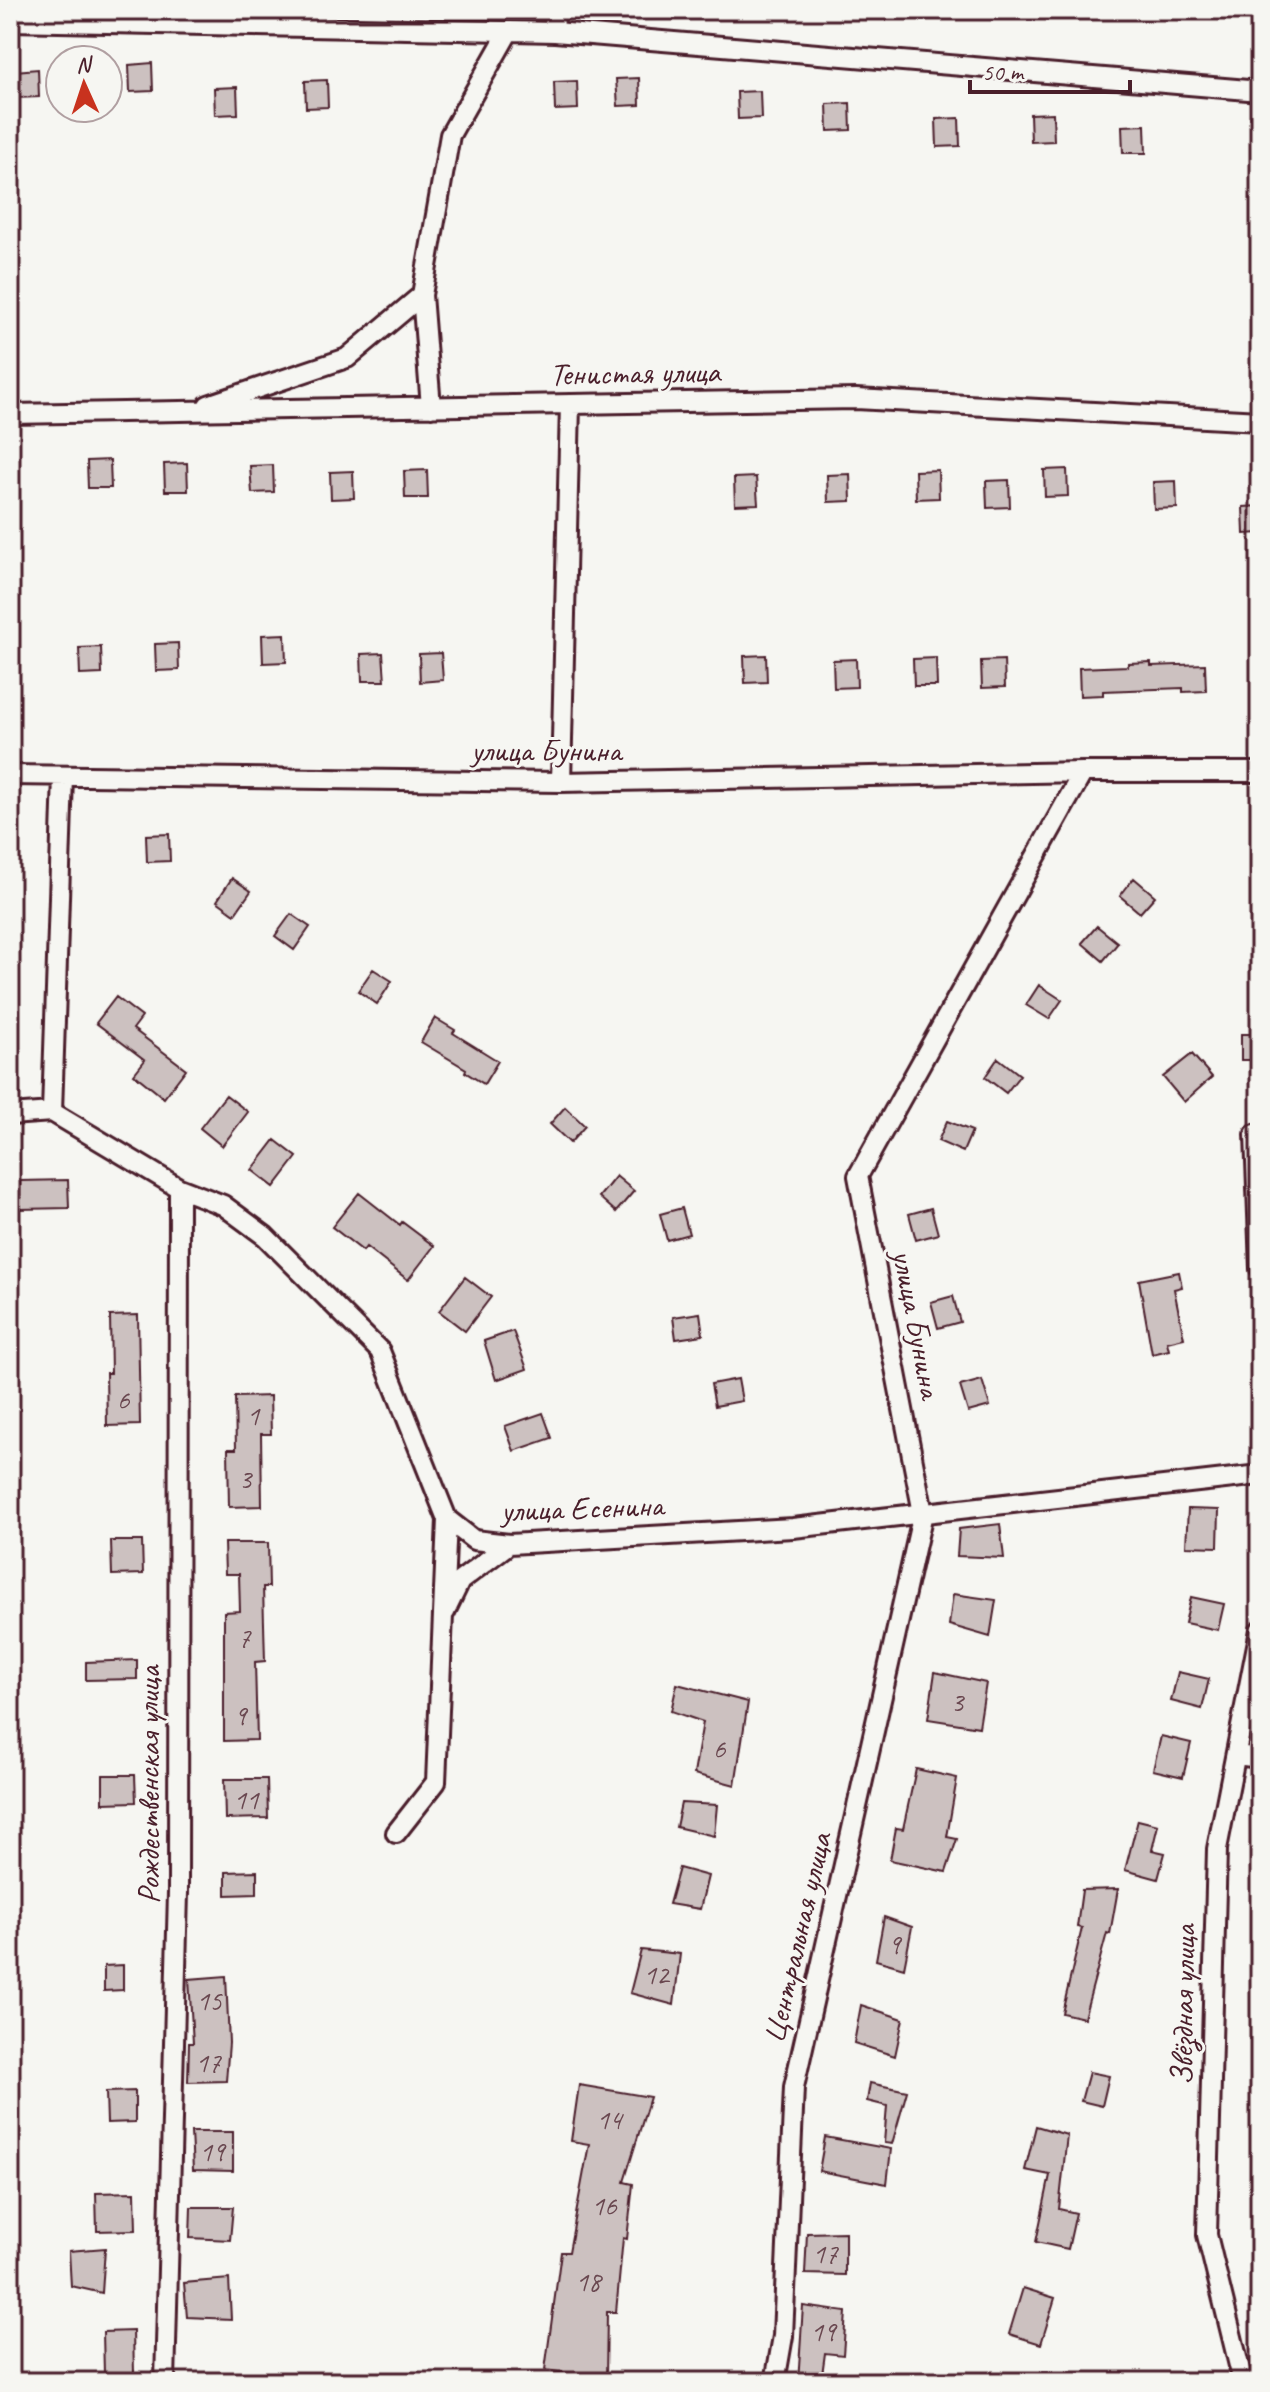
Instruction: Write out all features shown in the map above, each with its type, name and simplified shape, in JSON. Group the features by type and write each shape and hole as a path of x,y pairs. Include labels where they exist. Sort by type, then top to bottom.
{"street":[{"path":"554,10 555,32"},
{"path":"10,21 555,32 1260,91"},
{"path":"431,407 422,295 450,135 509,31"},
{"path":"192,411 347,358 422,295"},
{"name":"Тенистая улица","path":"10,414 856,399 1260,421"},
{"path":"561,782 570,404"},
{"name":"улица Бунина","path":"923,1513 858,1176 1083,772"},
{"name":"улица Бунина","path":"10,775 561,782 1083,772 1260,772"},
{"path":"52,1112 63,776"},
{"path":"10,1115 52,1112 179,1188 223,1205 265,1236 380,1351 447,1519 436,1782 396,1833"},
{"path":"1260,1133 1255,1134 1260,1268"},
{"name":"Рождественская улица","path":"165,2382 178,1893 179,1188"},
{"name":"улица Есенина","path":"447,1519 474,1540 509,1544 793,1528 1260,1475"},
{"name":"Центральная улица","path":"775,2382 783,2336 794,2087 923,1513"},
{"path":"442,1618 460,1581 509,1544"},
{"name":"Звёздная улица","path":"1243,2382 1207,2235 1217,1849 1260,1630"},
{"path":"1236,1755 1260,1758"}],"building":[{"path":"152,63 153,91 130,92 129,65"},
{"path":"38,69 39,97 16,98 15,71"},
{"path":"639,78 640,105 618,106 616,79"},
{"path":"327,80 328,107 306,108 305,81"},
{"path":"577,81 578,109 555,110 554,82"},
{"path":"237,87 238,114 215,115 214,88"},
{"path":"760,91 761,118 738,119 737,92"},
{"path":"850,103 851,130 828,131 827,104"},
{"path":"1053,113 1054,141 1031,142 1030,114"},
{"path":"959,118 960,146 937,147 936,119"},
{"path":"1145,125 1146,153 1123,153 1122,126"},
{"path":"110,460 111,488 88,488 87,461"},
{"path":"187,463 188,491 165,491 164,464"},
{"path":"273,465 274,492 252,493 250,466"},
{"path":"1067,469 1068,496 1045,497 1044,470"},
{"path":"427,470 428,498 405,498 404,471"},
{"path":"938,470 939,498 916,499 915,471"},
{"path":"353,471 354,498 331,499 330,472"},
{"path":"850,474 851,501 828,502 827,475"},
{"path":"756,477 758,504 735,505 734,478"},
{"path":"1009,480 1010,507 987,508 986,481"},
{"path":"1176,481 1177,508 1154,509 1153,482"},
{"path":"1260,506 1260,533 1244,534 1243,507"},
{"path":"285,634 286,662 263,663 262,635"},
{"path":"178,643 179,670 156,671 155,644"},
{"path":"101,647 102,674 80,675 79,648"},
{"path":"383,653 385,681 362,681 361,654"},
{"path":"441,653 443,680 420,682 419,654"},
{"path":"766,655 767,682 745,683 744,656"},
{"path":"936,658 937,686 914,686 913,659"},
{"path":"856,659 857,687 834,688 833,660"},
{"path":"1004,660 1005,687 982,688 981,661"},
{"path":"1151,662 1151,666 1205,664 1206,691 1183,692 1183,688 1103,691 1103,695 1080,696 1079,668"},
{"path":"169,834 170,861 147,862 146,835"},
{"path":"232,878 251,891 235,914 217,901"},
{"path":"1134,878 1155,896 1140,913 1120,896"},
{"path":"291,914 310,927 294,950 275,936"},
{"path":"1097,926 1118,943 1103,961 1082,943"},
{"path":"373,969 392,981 377,1004 358,991"},
{"path":"1039,985 1062,1000 1049,1019 1026,1005"},
{"path":"116,997 142,1017 133,1029 186,1069 164,1098 134,1074 145,1060 96,1023"},
{"path":"435,1018 498,1061 484,1084 465,1072 466,1069 421,1042"},
{"path":"1241,1034 1260,1034 1260,1060 1241,1060"},
{"path":"1192,1054 1212,1077 1184,1102 1163,1077"},
{"path":"998,1058 1020,1075 1006,1093 985,1077"},
{"path":"226,1095 248,1112 222,1146 200,1128"},
{"path":"565,1107 585,1126 570,1143 550,1124"},
{"path":"947,1121 972,1131 963,1152 938,1141"},
{"path":"275,1140 297,1157 274,1187 252,1170"},
{"path":"616,1176 634,1191 616,1212 599,1197"},
{"path":"68,1180 69,1208 20,1209 20,1181"},
{"path":"359,1193 400,1225 402,1222 434,1246 408,1280 366,1247 363,1251 332,1227"},
{"path":"682,1208 689,1234 667,1240 660,1214"},
{"path":"931,1208 938,1234 916,1240 909,1214"},
{"path":"1179,1272 1182,1287 1174,1289 1184,1338 1167,1342 1169,1350 1152,1354 1139,1280"},
{"path":"465,1277 491,1297 465,1331 439,1311"},
{"path":"953,1296 960,1322 938,1328 931,1302"},
{"path":"700,1313 703,1335 676,1339 673,1317"},
{"path":"138,1315 140,1425 107,1426 106,1373 111,1373 110,1316"},
{"path":"513,1331 527,1369 496,1380 484,1341"},
{"path":"738,1379 742,1401 715,1406 711,1384"},
{"path":"982,1380 990,1406 968,1412 960,1386"},
{"path":"270,1396 271,1434 261,1434 262,1506 229,1507 228,1449 236,1449 235,1397"},
{"path":"543,1413 552,1438 514,1451 505,1426"},
{"path":"1188,1509 1219,1510 1218,1547 1186,1546"},
{"path":"1000,1524 1004,1558 957,1556 959,1529"},
{"path":"111,1541 142,1541 143,1574 112,1575"},
{"path":"224,1543 268,1543 269,1587 263,1587 265,1661 255,1662 257,1740 224,1741 224,1612 240,1611 239,1574 225,1574"},
{"path":"953,1594 996,1600 990,1637 949,1625"},
{"path":"1191,1597 1224,1604 1218,1630 1185,1623"},
{"path":"137,1660 137,1679 86,1680 86,1662"},
{"path":"935,1672 986,1683 979,1727 928,1719"},
{"path":"1178,1672 1209,1679 1202,1709 1171,1701"},
{"path":"677,1684 748,1702 735,1785 694,1774 703,1722 671,1711"},
{"path":"1161,1736 1191,1743 1183,1777 1153,1770"},
{"path":"916,1769 957,1778 947,1837 957,1839 946,1872 890,1860 896,1828 903,1829"},
{"path":"103,1775 135,1775 136,1802 103,1803"},
{"path":"224,1779 267,1779 268,1818 225,1819"},
{"path":"681,1803 717,1805 714,1836 676,1827"},
{"path":"1138,1820 1158,1825 1152,1850 1165,1853 1158,1879 1125,1870"},
{"path":"679,1868 708,1876 700,1909 669,1904"},
{"path":"257,1871 257,1894 226,1895 226,1872"},
{"path":"1118,1889 1110,1934 1107,1933 1084,2018 1062,2013 1082,1928 1077,1927 1082,1890"},
{"path":"884,1917 912,1927 904,1968 876,1960"},
{"path":"641,1950 680,1954 674,2005 630,1993"},
{"path":"123,1965 123,1990 104,1991 104,1966"},
{"path":"226,1976 229,2043 226,2081 188,2082 189,2043 193,2043 189,1979"},
{"path":"861,2005 903,2019 895,2056 854,2043"},
{"path":"1089,2072 1109,2076 1102,2106 1081,2101"},
{"path":"870,2083 907,2091 892,2144 884,2143 887,2106 867,2101"},
{"path":"579,2085 650,2097 624,2182 633,2184 627,2239 623,2238 616,2312 607,2312 606,2379 545,2370 561,2252 569,2252 589,2144 571,2141"},
{"path":"135,2091 135,2122 107,2123 106,2092"},
{"path":"1036,2126 1067,2135 1059,2209 1076,2213 1068,2249 1036,2242 1050,2175 1025,2170"},
{"path":"191,2132 233,2132 233,2171 193,2170"},
{"path":"825,2137 891,2149 887,2184 819,2171"},
{"path":"135,2192 136,2230 97,2231 96,2193"},
{"path":"191,2207 233,2207 230,2240 190,2238"},
{"path":"845,2232 845,2275 805,2274 807,2233"},
{"path":"105,2248 102,2293 71,2286 69,2251"},
{"path":"229,2279 231,2319 187,2317 184,2283"},
{"path":"1023,2288 1055,2298 1041,2344 1009,2334"},
{"path":"803,2306 846,2312 843,2355 825,2353 821,2382 798,2382"},
{"path":"133,2331 134,2373 104,2374 103,2332"}]}
